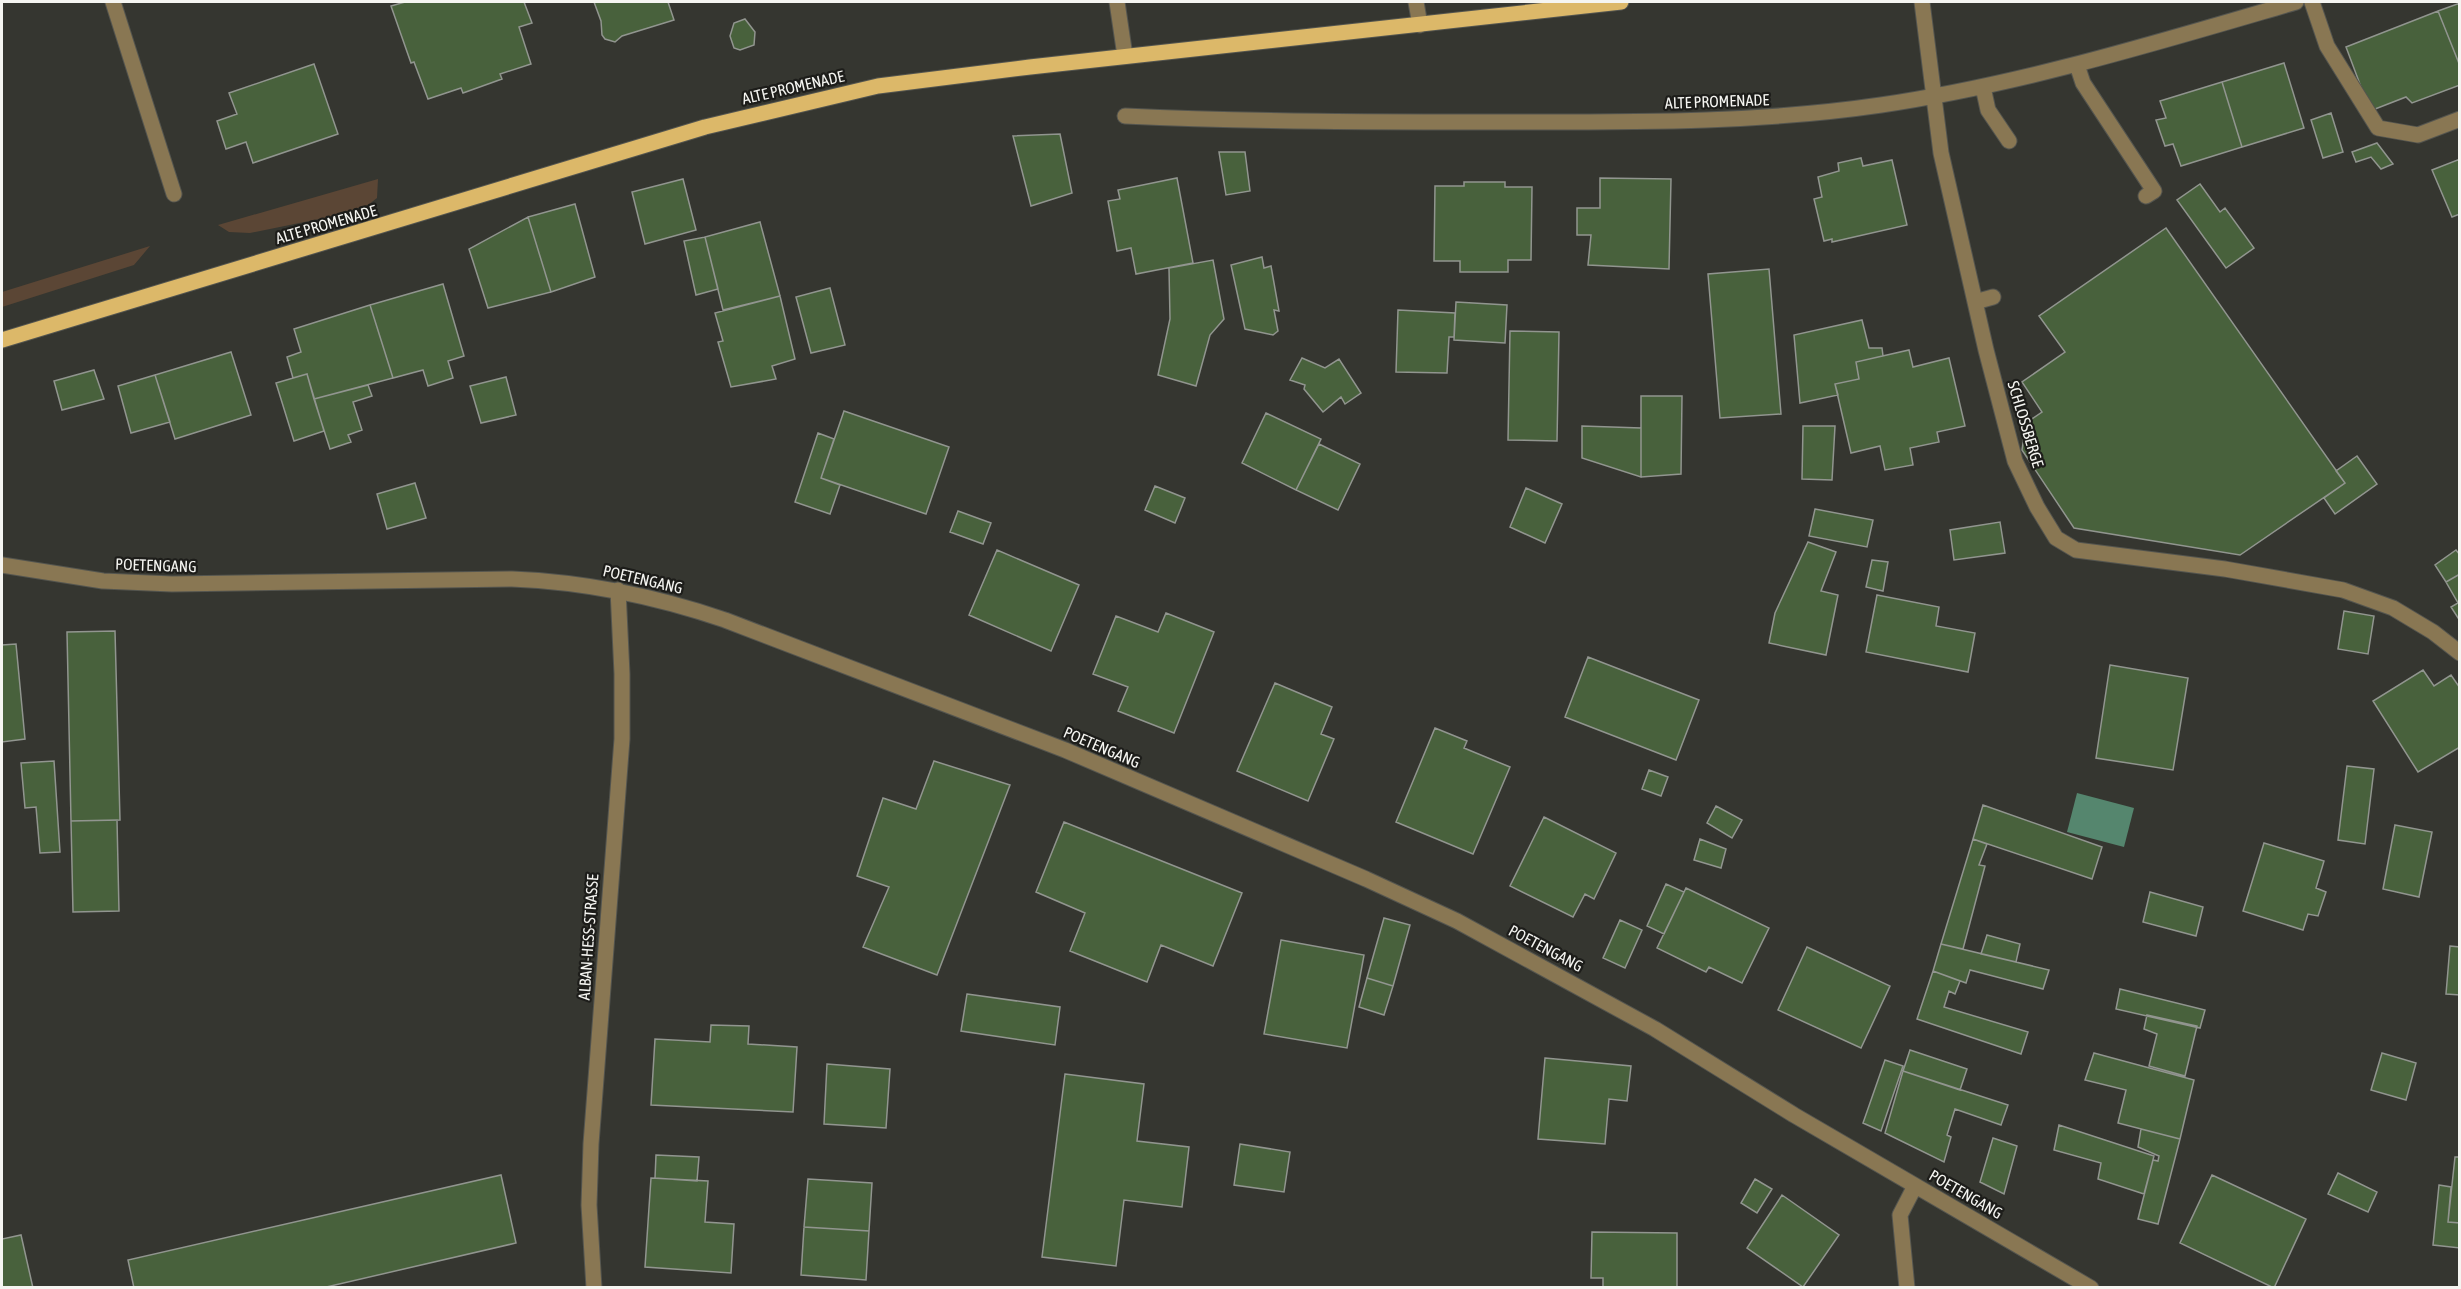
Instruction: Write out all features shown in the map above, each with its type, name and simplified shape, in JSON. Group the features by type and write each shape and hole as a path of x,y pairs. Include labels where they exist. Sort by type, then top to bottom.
{"main road":[{"name":"ALTE PROMENADE","path":"2,340 625,150 774,110 878,86 1125,56 1620,2"}],"street":[{"path":"113,2 174,194"},
{"path":"1117,2 1125,56"},
{"path":"1416,2 1420,25"},
{"name":"SCHLOSSBERGE","path":"1922,2 1941,153 1975,302 2015,460 2037,507 2056,538 2076,550 2100,555 2224,569 2343,590 2393,608 2433,632 2460,653"},
{"name":"ALTE PROMENADE","path":"1125,116 1315,123 1714,121 1831,112 1983,87 2077,65 2296,2"},
{"path":"2312,2 2327,46 2378,128 2418,135 2460,118"},
{"path":"2077,65 2083,83 2154,191 2146,196"},
{"path":"1983,87 1988,110 2009,141"},
{"path":"1975,302 1993,297"},
{"name":"POETENGANG","path":"2,565 58,576 132,583 264,584 512,579 582,584 666,601 725,620 1076,755 1395,892 1457,921 1655,1029 1794,1115 2091,1287"},
{"name":"ALBAN-HESS-STRASSE","path":"594,1287 590,1205 591,1144 622,740 618,590"},
{"path":"1907,1287 1900,1215 1915,1186"}],"shaded area":[{"path":"378,179 377,198 368,205 329,217 250,233 229,232 218,225"},
{"path":"150,246 134,265 2,307 2,292"},
{"path":"2077,793 2134,808 2124,847 2067,832"}],"building":[{"path":"405,2 524,2 532,23 519,27 531,64 500,74 502,79 463,93 461,88 428,99 414,62 411,63 391,6"},
{"path":"594,2 668,2 674,20 622,36 615,42 605,39 602,35 601,21"},
{"path":"2460,3 2460,66 2438,11"},
{"path":"2438,11 2460,66 2460,85 2412,103 2406,97 2370,111 2346,47"},
{"path":"745,19 755,32 754,45 740,50 734,48 730,36 734,23"},
{"path":"2284,63 2304,128 2242,147 2222,82"},
{"path":"314,64 338,134 253,163 246,142 226,149 217,121 237,114 229,93"},
{"path":"2222,82 2242,147 2181,166 2173,144 2165,146 2156,120 2166,118 2160,101"},
{"path":"2331,113 2343,152 2323,158 2311,120"},
{"path":"1060,134 1072,193 1031,206 1013,136"},
{"path":"2377,143 2393,164 2381,169 2371,157 2356,162 2352,152"},
{"path":"1219,152 1245,152 1250,191 1226,195"},
{"path":"1861,158 1863,166 1892,160 1907,225 1832,242 1832,239 1824,241 1814,199 1822,197 1818,177 1839,171 1838,163"},
{"path":"2460,159 2460,214 2452,217 2432,170"},
{"path":"1177,178 1193,263 1136,274 1131,248 1117,251 1108,201 1120,199 1118,190"},
{"path":"1600,178 1671,179 1669,269 1588,265 1591,235 1577,235 1577,208 1600,208"},
{"path":"683,179 696,230 645,244 632,192"},
{"path":"1464,182 1505,182 1505,187 1532,187 1531,260 1508,260 1508,272 1460,272 1460,261 1434,261 1435,186 1464,186"},
{"path":"2200,184 2220,212 2225,208 2254,248 2226,268 2177,200"},
{"path":"575,204 595,277 551,292 528,217"},
{"path":"528,217 551,292 488,308 469,249"},
{"path":"760,222 780,296 723,310 705,237"},
{"path":"2166,228 2345,483 2240,555 2074,528 2022,450 2026,423 2042,412 2022,382 2065,352 2039,316"},
{"path":"705,237 718,289 696,295 684,241"},
{"path":"1262,257 1264,268 1271,266 1279,311 1274,310 1278,331 1273,335 1245,329 1231,265"},
{"path":"1213,260 1224,319 1210,335 1196,386 1158,375 1170,319 1169,268"},
{"path":"1769,269 1781,414 1720,418 1708,274"},
{"path":"443,284 464,356 448,361 453,378 428,386 423,370 393,378 370,305"},
{"path":"830,288 845,345 811,353 796,297"},
{"path":"780,296 795,359 772,366 776,379 731,387 718,342 723,341 715,313"},
{"path":"1456,302 1507,305 1505,343 1454,340"},
{"path":"370,305 393,378 314,399 307,374 293,378 287,357 301,352 294,329"},
{"path":"1398,310 1455,313 1454,337 1449,337 1447,373 1396,372"},
{"path":"1862,320 1869,348 1882,348 1883,356 1856,362 1859,379 1835,384 1838,395 1800,403 1794,335"},
{"path":"1510,331 1559,332 1557,441 1508,440"},
{"path":"1909,350 1913,367 1949,358 1965,426 1937,432 1939,442 1910,448 1913,465 1885,470 1880,446 1851,453 1835,384 1859,379 1856,362"},
{"path":"231,352 251,415 175,439 155,375"},
{"path":"1302,358 1325,368 1339,359 1361,393 1345,404 1341,397 1323,412 1304,389 1305,385 1290,380"},
{"path":"94,370 104,399 62,410 54,381"},
{"path":"307,374 324,431 294,441 276,383"},
{"path":"155,375 170,422 131,433 118,386"},
{"path":"506,377 516,415 481,423 470,386"},
{"path":"368,385 372,396 353,402 362,430 348,435 351,442 330,449 314,399"},
{"path":"1641,396 1682,396 1681,474 1641,477"},
{"path":"844,411 949,447 926,514 821,478"},
{"path":"1266,413 1321,439 1296,490 1242,463"},
{"path":"1582,426 1641,428 1641,477 1582,458"},
{"path":"1803,426 1835,426 1832,480 1802,479"},
{"path":"818,433 834,439 821,478 840,485 830,514 795,502"},
{"path":"1319,444 1360,464 1338,510 1296,490"},
{"path":"2357,456 2377,484 2335,514 2324,498 2345,483 2336,471"},
{"path":"415,483 426,518 387,529 377,494"},
{"path":"1155,486 1185,498 1175,523 1145,510"},
{"path":"1526,488 1562,504 1545,543 1510,527"},
{"path":"1815,509 1873,520 1867,547 1809,536"},
{"path":"958,511 991,523 983,544 950,532"},
{"path":"2000,522 2005,553 1954,560 1950,530"},
{"path":"1808,542 1836,552 1821,591 1838,595 1826,655 1769,643 1775,613"},
{"path":"997,550 1079,585 1051,651 969,615"},
{"path":"2456,550 2460,555 2460,574 2446,582 2435,565"},
{"path":"1872,560 1888,562 1883,591 1866,587"},
{"path":"2460,574 2460,621 2451,607 2458,603 2446,582"},
{"path":"1877,595 1939,607 1936,626 1975,633 1968,672 1866,652"},
{"path":"2344,611 2374,616 2368,654 2338,649"},
{"path":"1166,613 1214,632 1174,733 1118,711 1128,687 1093,674 1116,616 1158,632"},
{"path":"115,631 120,820 71,821 67,632"},
{"path":"16,644 25,739 2,742 2,645"},
{"path":"1588,657 1699,700 1676,760 1565,717"},
{"path":"2110,665 2188,678 2173,770 2096,758"},
{"path":"2423,670 2434,686 2451,675 2460,688 2460,747 2418,772 2373,701"},
{"path":"1275,683 1332,707 1321,734 1334,739 1308,801 1237,771"},
{"path":"1435,728 1467,741 1464,748 1510,767 1473,854 1396,822"},
{"path":"54,761 60,852 40,853 36,807 25,808 21,763"},
{"path":"934,761 1010,785 937,975 863,947 889,887 857,876 883,798 916,809"},
{"path":"2347,766 2374,769 2365,844 2338,840"},
{"path":"1649,770 1668,777 1661,796 1642,789"},
{"path":"1983,805 2102,847 2092,879 1973,839"},
{"path":"1716,806 1742,820 1732,838 1707,823"},
{"path":"1544,817 1616,853 1594,899 1585,894 1573,917 1510,886"},
{"path":"117,820 119,911 73,912 71,821"},
{"path":"1064,822 1242,893 1213,966 1161,945 1147,982 1070,951 1085,913 1036,892"},
{"path":"2395,825 2432,832 2419,897 2383,889"},
{"path":"1700,839 1726,849 1721,868 1694,860"},
{"path":"1973,839 1987,844 1979,865 1985,866 1963,949 1941,944"},
{"path":"2264,843 2324,861 2316,888 2326,892 2318,916 2308,914 2303,930 2243,911"},
{"path":"1666,884 1684,892 1664,934 1647,926"},
{"path":"1686,888 1769,928 1742,983 1709,967 1706,972 1657,948"},
{"path":"2150,892 2203,907 2196,936 2143,922"},
{"path":"1384,918 1410,925 1393,986 1367,978"},
{"path":"1620,920 1642,930 1625,968 1603,958"},
{"path":"1987,935 2020,944 2016,962 1981,954"},
{"path":"1281,940 1364,955 1347,1048 1264,1034"},
{"path":"1941,944 2049,970 2043,989 1970,970 1966,983 1933,971"},
{"path":"2450,946 2460,947 2460,995 2446,994"},
{"path":"1807,947 1890,986 1861,1048 1778,1010"},
{"path":"1933,971 1960,981 1955,994 1949,991 1944,1007 2028,1032 2021,1054 1917,1019"},
{"path":"1367,978 1393,986 1384,1015 1359,1007"},
{"path":"2120,989 2205,1010 2200,1028 2116,1009"},
{"path":"967,994 1060,1007 1055,1045 961,1031"},
{"path":"2147,1015 2197,1026 2185,1076 2149,1066 2157,1034 2144,1029"},
{"path":"711,1025 749,1026 748,1044 797,1047 793,1112 651,1105 655,1039 710,1042"},
{"path":"1910,1050 1967,1069 1960,1090 1903,1071"},
{"path":"2094,1053 2194,1080 2180,1139 2118,1123 2126,1090 2085,1080"},
{"path":"2382,1053 2416,1063 2406,1100 2371,1090"},
{"path":"1545,1058 1631,1066 1627,1101 1609,1099 1605,1144 1538,1139"},
{"path":"1885,1060 1903,1066 1881,1131 1863,1123"},
{"path":"827,1064 890,1069 886,1128 824,1124"},
{"path":"1903,1071 2008,1105 2001,1125 1955,1109 1947,1135 1951,1137 1944,1162 1885,1133"},
{"path":"1065,1074 1144,1084 1137,1141 1189,1147 1182,1207 1124,1200 1116,1266 1042,1257"},
{"path":"2059,1125 2154,1156 2144,1194 2098,1179 2101,1163 2054,1150"},
{"path":"2141,1129 2180,1139 2158,1224 2138,1219 2153,1160 2158,1161 2159,1156 2138,1147"},
{"path":"1993,1138 2017,1146 2004,1194 1980,1182"},
{"path":"1240,1144 1290,1152 1284,1192 1234,1185"},
{"path":"656,1155 699,1157 697,1181 655,1178"},
{"path":"2455,1157 2460,1157 2460,1223 2448,1222"},
{"path":"2338,1173 2377,1192 2368,1212 2328,1194"},
{"path":"501,1175 516,1243 322,1288 134,1288 128,1260"},
{"path":"2212,1175 2306,1219 2274,1288 2180,1243"},
{"path":"651,1178 708,1181 705,1222 734,1224 731,1273 645,1267"},
{"path":"808,1179 872,1183 869,1231 804,1227"},
{"path":"1755,1179 1772,1189 1757,1213 1741,1203"},
{"path":"2439,1185 2451,1187 2448,1222 2460,1223 2460,1248 2433,1245"},
{"path":"1782,1195 1839,1235 1803,1287 1747,1248"},
{"path":"804,1227 869,1231 866,1280 801,1275"},
{"path":"1592,1232 1677,1233 1677,1288 1603,1288 1603,1278 1591,1278"},
{"path":"21,1235 33,1288 2,1288 2,1239"}]}
